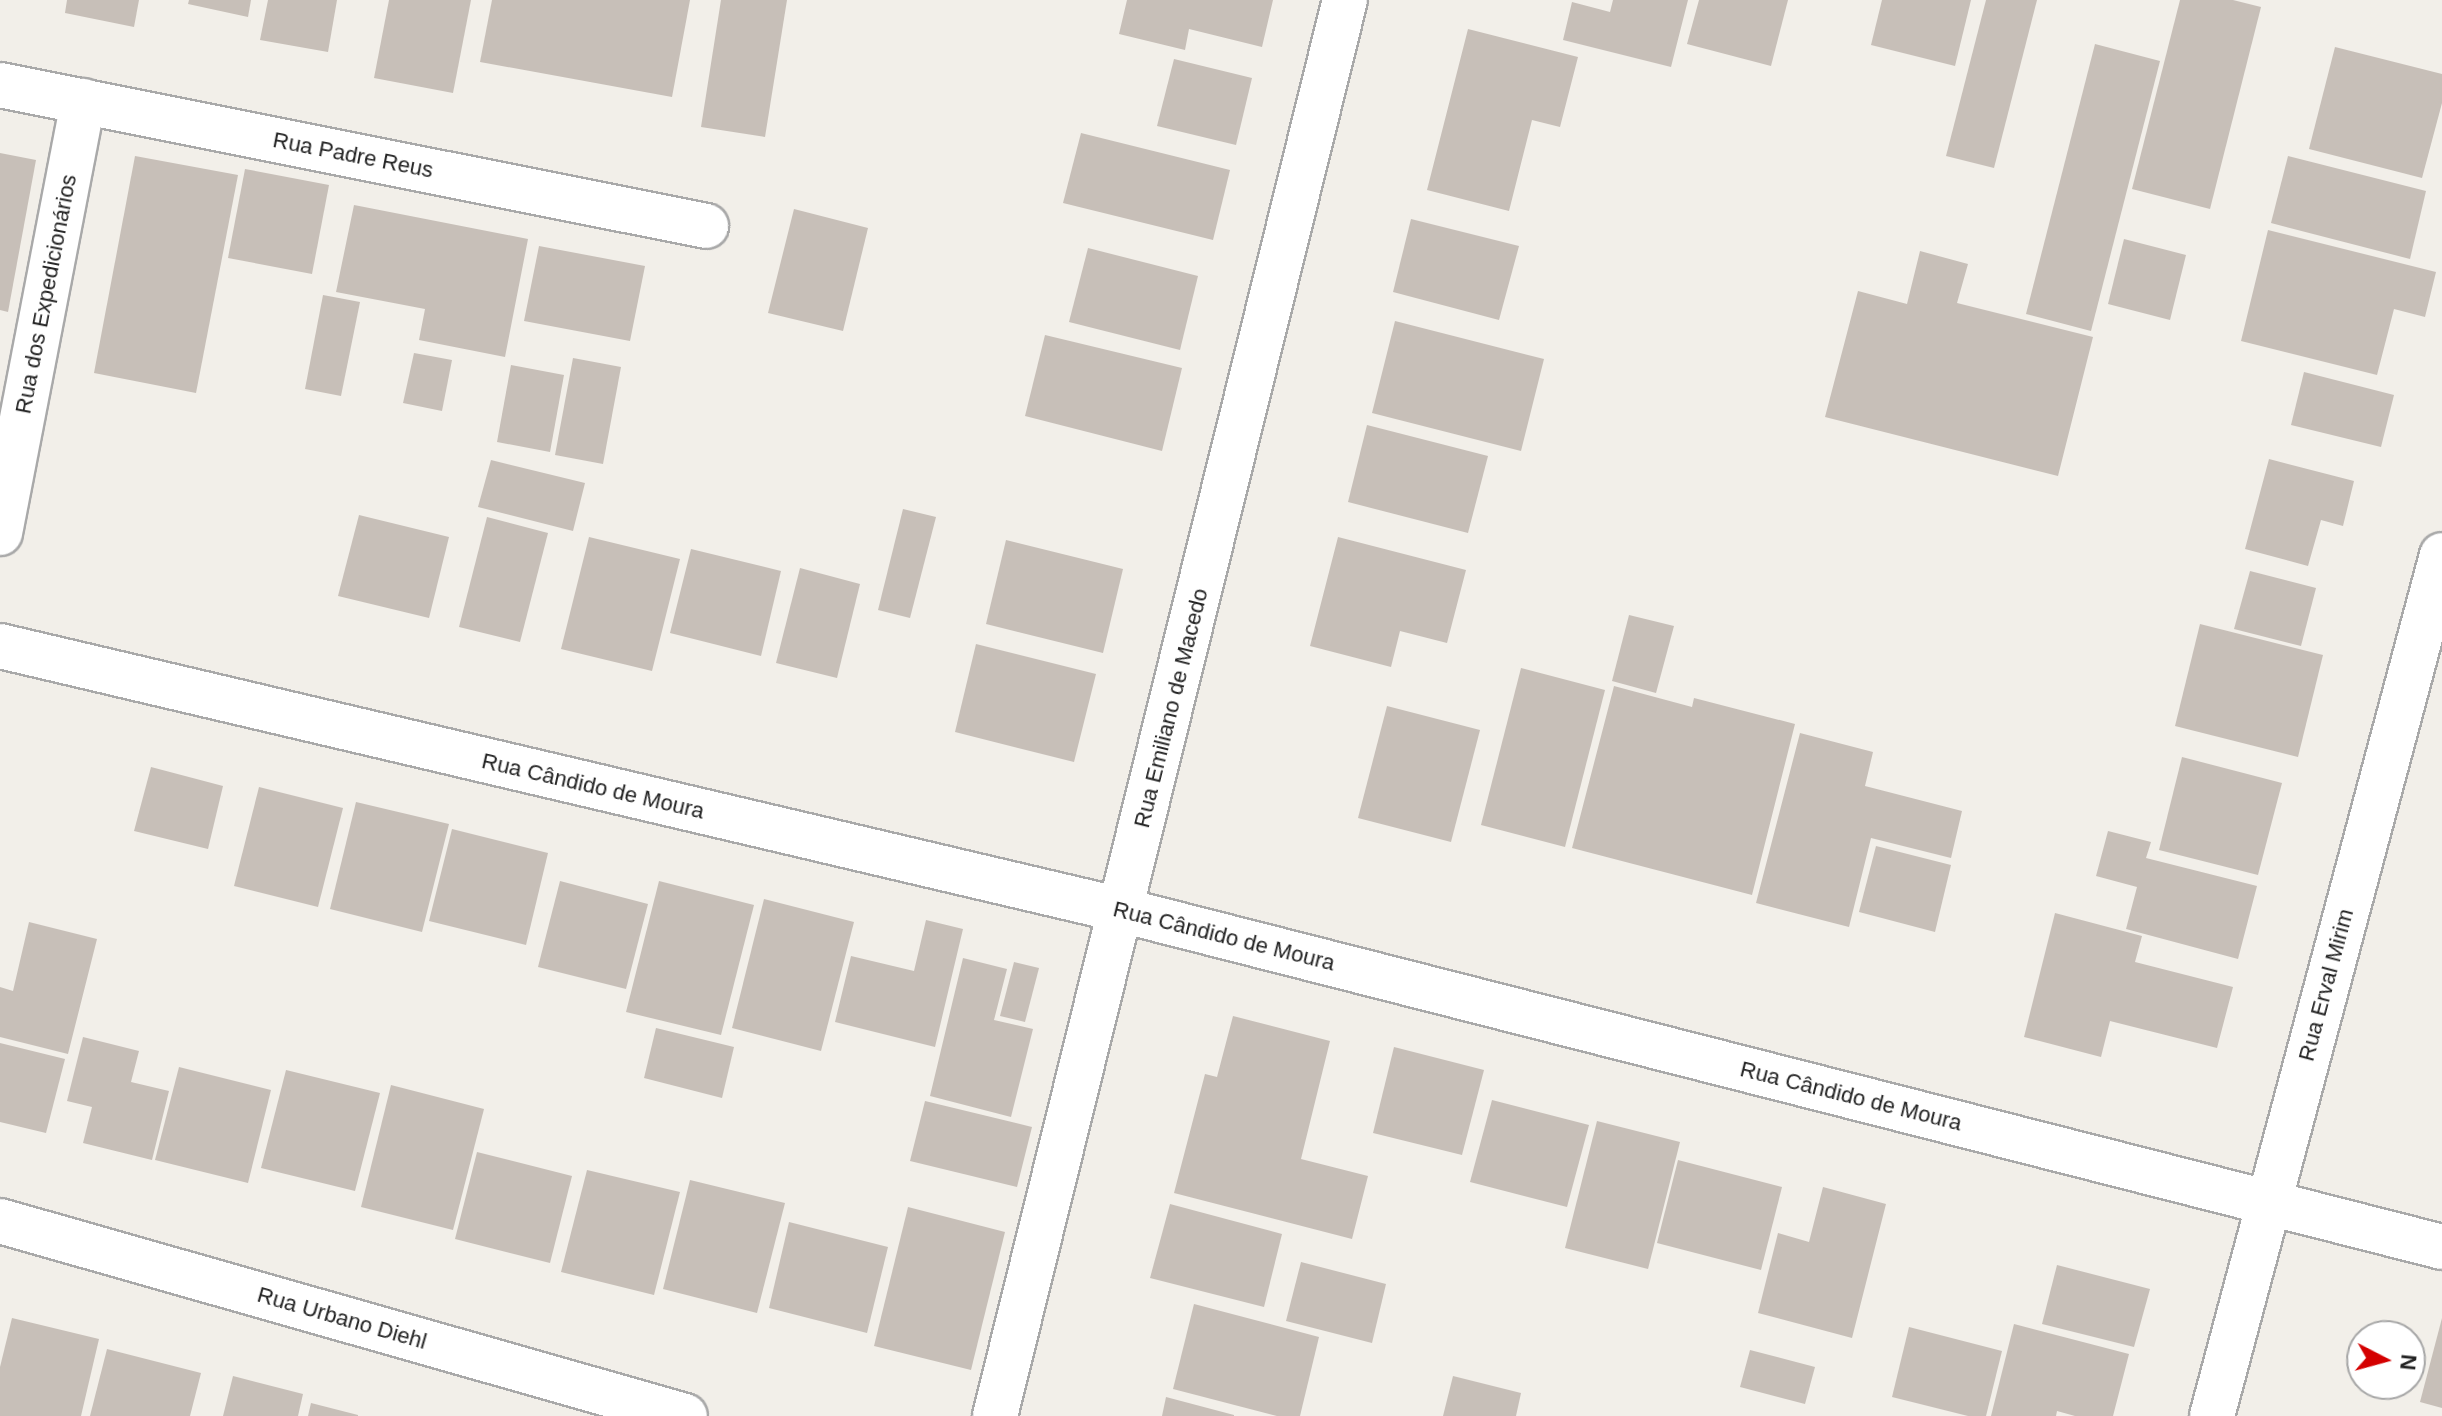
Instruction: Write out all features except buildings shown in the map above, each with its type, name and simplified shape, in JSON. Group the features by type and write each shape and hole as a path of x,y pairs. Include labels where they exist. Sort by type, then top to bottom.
{"street":[{"name":"Rua Emiliano de Macedo","path":"995,1416 1345,0"},
{"name":"Rua Padre Reus","path":"0,85 706,226"},
{"name":"Rua dos Expedicionários","path":"0,533 83,101"},
{"name":"Rua Erval Mirim","path":"2212,1416 2442,555"},
{"name":"Rua Cândido de Moura","path":"0,646 1121,910 2442,1247"},
{"name":"Rua Urbano Diehl","path":"0,1221 685,1416"}]}
